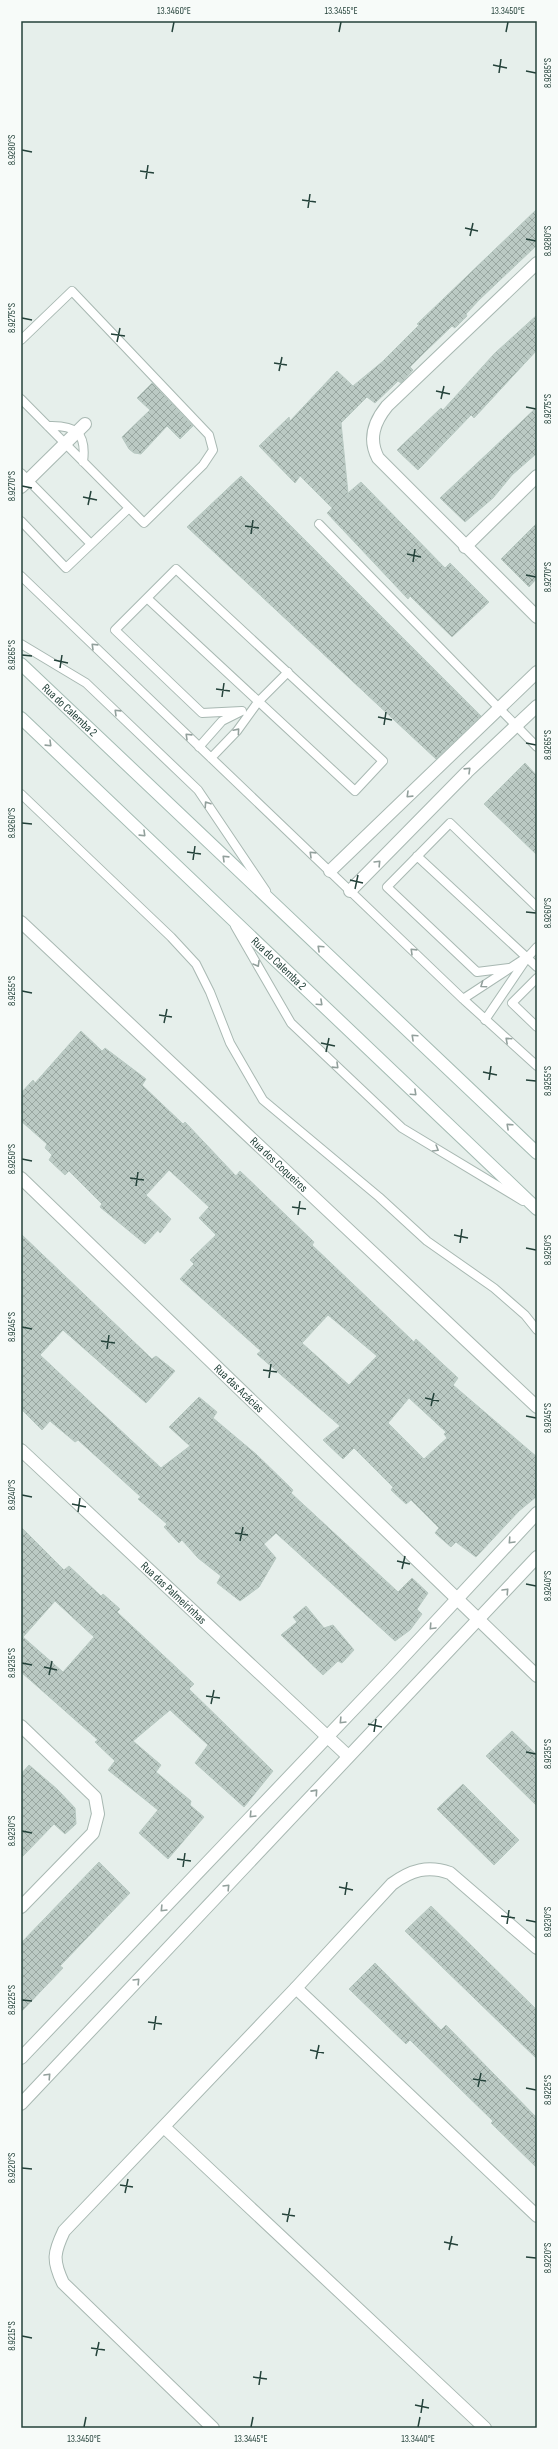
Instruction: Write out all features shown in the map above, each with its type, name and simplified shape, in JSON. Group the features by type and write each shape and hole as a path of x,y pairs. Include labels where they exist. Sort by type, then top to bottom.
{"street":[{"path":"537,262 387,406 375,424 373,444 378,458 465,547 537,617"},
{"path":"23,480 65,444 81,428"},
{"path":"465,547 537,476"},
{"name":"Rua do Calemba 2","path":"21,664 537,1153"},
{"path":"330,871 537,672"},
{"path":"350,891 467,772 537,706"},
{"name":"Rua do Calemba 2","path":"21,718 230,919 537,1209"},
{"name":"Rua dos Coqueiros","path":"21,922 537,1407"},
{"name":"Rua das Acácias","path":"21,1178 458,1598 537,1676"},
{"name":"Rua das Palmeirinhas","path":"21,1450 348,1756"},
{"path":"21,2058 537,1513"},
{"path":"21,2104 537,1557"},
{"path":"21,1726 95,1797 98,1814 93,1833 21,1907"},
{"path":"212,2428 63,2283 55,2263 55,2252 64,2231 296,1988 392,1884 414,1870 440,1869 450,1873 537,1948"},
{"path":"296,1988 537,2216"},
{"path":"164,2127 485,2428"}],"lane":[{"path":"21,340 72,291 209,435 213,445 211,456 144,523 21,399"},
{"path":"48,426 81,428 83,462"},
{"path":"23,480 91,544"},
{"path":"21,521 66,568 129,508"},
{"path":"319,524 537,747"},
{"path":"148,599 355,791 383,761 176,570 115,630 202,713 242,711"},
{"path":"21,576 485,1020 537,1066"},
{"path":"21,644 86,683 198,790 276,906"},
{"path":"211,758 238,731 258,702 288,672"},
{"path":"199,747 222,722 258,702"},
{"path":"21,794 171,937 196,964 210,992 230,1043 263,1100 379,1197 427,1242 494,1288 525,1315 537,1330"},
{"path":"509,968 476,972 387,887 450,823 537,907"},
{"path":"418,856 537,967"},
{"path":"230,919 291,1023 396,1123 537,1209"},
{"path":"485,1020 527,958 537,947"},
{"path":"463,999 509,968 527,958"},
{"path":"537,978 512,1003 537,1027"}],"building":[{"path":"537,209 537,245 479,300 466,314 467,316 455,328 452,326 410,367 413,370 401,383 398,381 375,403 367,397 341,423 348,493 361,482 445,568 450,563 489,602 452,637 410,596 408,599 327,513 332,508 300,476 295,483 259,446 289,417 290,421 337,371 353,386 382,362 419,325 417,324"},
{"path":"537,315 537,350 474,418 471,415 418,470 397,450 441,408 443,410 495,353"},
{"path":"152,383 193,426 180,439 167,426 141,454 134,453 129,449 122,437 150,410 137,398"},
{"path":"537,407 537,453 512,475 493,498 465,522 440,498"},
{"path":"241,476 481,716 436,759 187,527"},
{"path":"537,523 537,578 529,587 501,559"},
{"path":"525,763 537,776 537,855 484,804"},
{"path":"81,1031 102,1051 105,1048 146,1079 142,1085 183,1124 185,1122 236,1176 240,1171 314,1242 312,1245 414,1342 416,1339 458,1378 453,1385 537,1457 537,1496 519,1511 476,1557 456,1542 451,1547 435,1533 439,1528 411,1500 406,1504 391,1490 393,1487 354,1448 343,1459 323,1440 340,1426 257,1354 261,1351 180,1279 194,1264 190,1260 216,1235 199,1218 209,1207 169,1170 146,1195 171,1219 160,1233 158,1230 145,1244 100,1207 102,1204 69,1171 65,1175 49,1160 52,1155 45,1148 47,1144 21,1121 21,1093 33,1080 35,1083","holes":["328,1315 377,1356 349,1385 302,1343","409,1398 446,1432 444,1434 447,1438 424,1459 388,1423"]},
{"path":"21,1234 152,1359 156,1356 175,1371 146,1403 63,1330 40,1355 161,1468 190,1446 169,1427 199,1397 217,1412 213,1418 256,1454 293,1490 291,1493 398,1592 412,1578 428,1593 417,1609 422,1614 410,1630 395,1641 276,1533 264,1544 276,1558 259,1587 240,1601 217,1583 221,1576 198,1558 182,1540 179,1543 164,1527 167,1524 138,1499 141,1497 78,1440 75,1442 50,1421 42,1430 21,1409"},
{"path":"21,1527 64,1570 69,1566 101,1596 103,1594 120,1609 117,1612 194,1684 189,1689 273,1771 244,1807 195,1763 208,1745 170,1710 133,1741 161,1765 156,1772 191,1801 190,1805 204,1817 168,1859 139,1833 158,1810 108,1770 115,1761 95,1742 98,1740 21,1672","holes":["55,1601 94,1637 63,1672 23,1637"]},
{"path":"306,1606 324,1628 333,1625 354,1650 342,1663 338,1661 323,1675 281,1635 297,1622 293,1617"},
{"path":"512,1731 537,1755 537,1806 486,1756"},
{"path":"29,1765 57,1789 75,1808 76,1824 65,1834 54,1824 21,1858 21,1774"},
{"path":"463,1784 519,1840 494,1865 437,1809"},
{"path":"99,1862 130,1893 60,1966 63,1968 21,2012 21,1943"},
{"path":"431,1906 537,2010 537,2059 405,1931"},
{"path":"375,1963 441,2030 446,2025 537,2118 537,2168 491,2123 493,2121 410,2040 406,2044 349,1989"}]}
